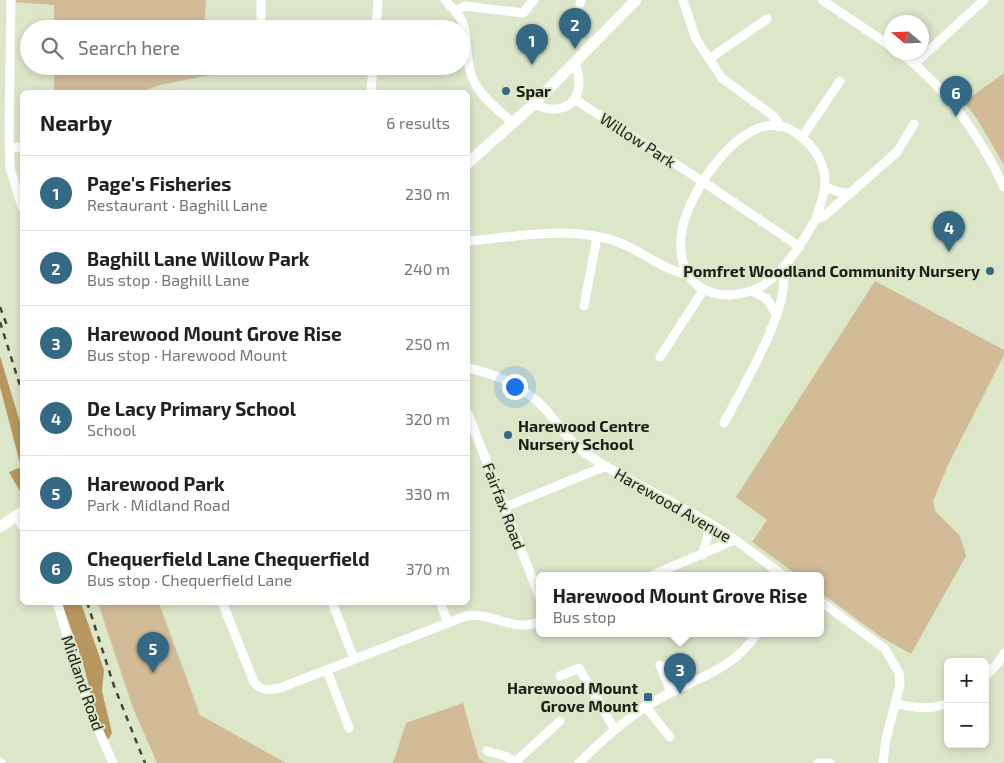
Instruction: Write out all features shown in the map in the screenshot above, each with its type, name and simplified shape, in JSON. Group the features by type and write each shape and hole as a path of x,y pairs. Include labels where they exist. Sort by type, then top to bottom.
{"street":[{"path":"11,0 9,148 11,174 20,200"},
{"path":"261,0 261,20"},
{"path":"377,20 378,0"},
{"path":"445,0 461,20"},
{"path":"455,11 465,6 523,13 534,0"},
{"path":"470,160 534,104 636,0"},
{"path":"683,0 696,39 722,78 772,115 779,126"},
{"path":"822,0 884,42"},
{"path":"914,64 984,0"},
{"path":"708,58 767,19"},
{"path":"909,60 945,94 968,122 996,168 1004,187"},
{"path":"534,104 554,110 567,105 574,99 578,91 579,81 575,63"},
{"path":"470,69 473,80 483,94 513,124"},
{"path":"370,90 372,75"},
{"path":"802,137 840,80"},
{"name":"Willow Park","path":"574,99 702,181 800,247"},
{"path":"816,219 823,217 897,152 914,124"},
{"path":"779,126 785,127 802,137 813,148 821,161 825,186 816,219 800,247 782,269 768,282 752,291 721,295 704,290 686,274 682,258 682,229 691,203 702,181 710,169 736,142 751,132 764,127 779,126"},
{"path":"9,148 20,147"},
{"path":"825,186 850,194"},
{"path":"470,241 565,232 598,237 619,242 674,271 686,274"},
{"path":"584,306 598,237"},
{"path":"724,423 767,338 785,281 782,269"},
{"path":"660,357 704,290"},
{"path":"752,291 767,299 776,314"},
{"name":"Harewood Avenue","path":"470,368 486,371 507,380 526,392 546,409 570,440 580,449 606,466 708,522 779,572"},
{"name":"Fairfax Road","path":"470,419 536,588"},
{"path":"505,507 606,466"},
{"path":"0,527 20,518"},
{"path":"702,555 708,535 708,522"},
{"path":"660,572 734,540"},
{"path":"824,604 885,649 899,673 900,685 886,739 883,763"},
{"name":"Midland Road","path":"58,605 89,709 113,763"},
{"path":"223,605 254,682 259,688 266,690 280,688 466,616 481,616 508,624 528,626 536,623"},
{"path":"333,605 354,659"},
{"path":"441,605 448,622"},
{"path":"580,763 615,730 645,706 730,663 754,637"},
{"path":"989,673 998,664 1004,653"},
{"path":"660,665 672,692"},
{"path":"560,676 579,668 615,730"},
{"path":"327,670 349,728"},
{"path":"896,704 920,708 944,705"},
{"path":"645,706 670,737"},
{"path":"486,751 505,756 516,762 560,721"},
{"path":"818,763 830,763"}],"shaded area":[{"path":"11,0 206,0 205,20 54,20 54,5 12,2"},
{"path":"1004,73 1004,165 977,119 964,102"},
{"path":"54,75 210,75 160,85 146,90 54,90"},
{"path":"875,281 1004,350 1004,355 948,465 933,501 935,511 960,536 966,556 911,654 881,637 824,595 824,572 793,572 752,542 767,520 736,497"},
{"path":"0,356 20,422 20,463 0,387"},
{"path":"20,467 20,491 9,472"},
{"path":"63,605 82,605 104,670 102,691 112,733 108,740 98,721 83,663"},
{"path":"99,605 160,605 200,715 286,763 157,763 133,708"},
{"path":"463,703 479,759 486,763 393,763 406,723"}],"railway":[{"path":"0,307 8,328"},
{"path":"0,322 20,386"},
{"path":"88,605 114,686 145,763"}],"place":[{"name":"Baghill Lane Willow Park","path":"575,49"},
{"name":"Page's Fisheries","path":"532,65"},
{"name":"Spar","path":"506,91"},
{"name":"Chequerfield Lane Chequerfield","path":"956,117"},
{"name":"De Lacy Primary School","path":"949,252"},
{"name":"Pomfret Woodland Community Nursery","path":"990,271"},
{"name":"Harewood Centre Nursery School","path":"508,435"},
{"name":"Harewood Park","path":"153,673"},
{"name":"Harewood Mount Grove Rise","path":"680,694"},
{"name":"Harewood Mount Grove Mount","path":"648,697"}]}
